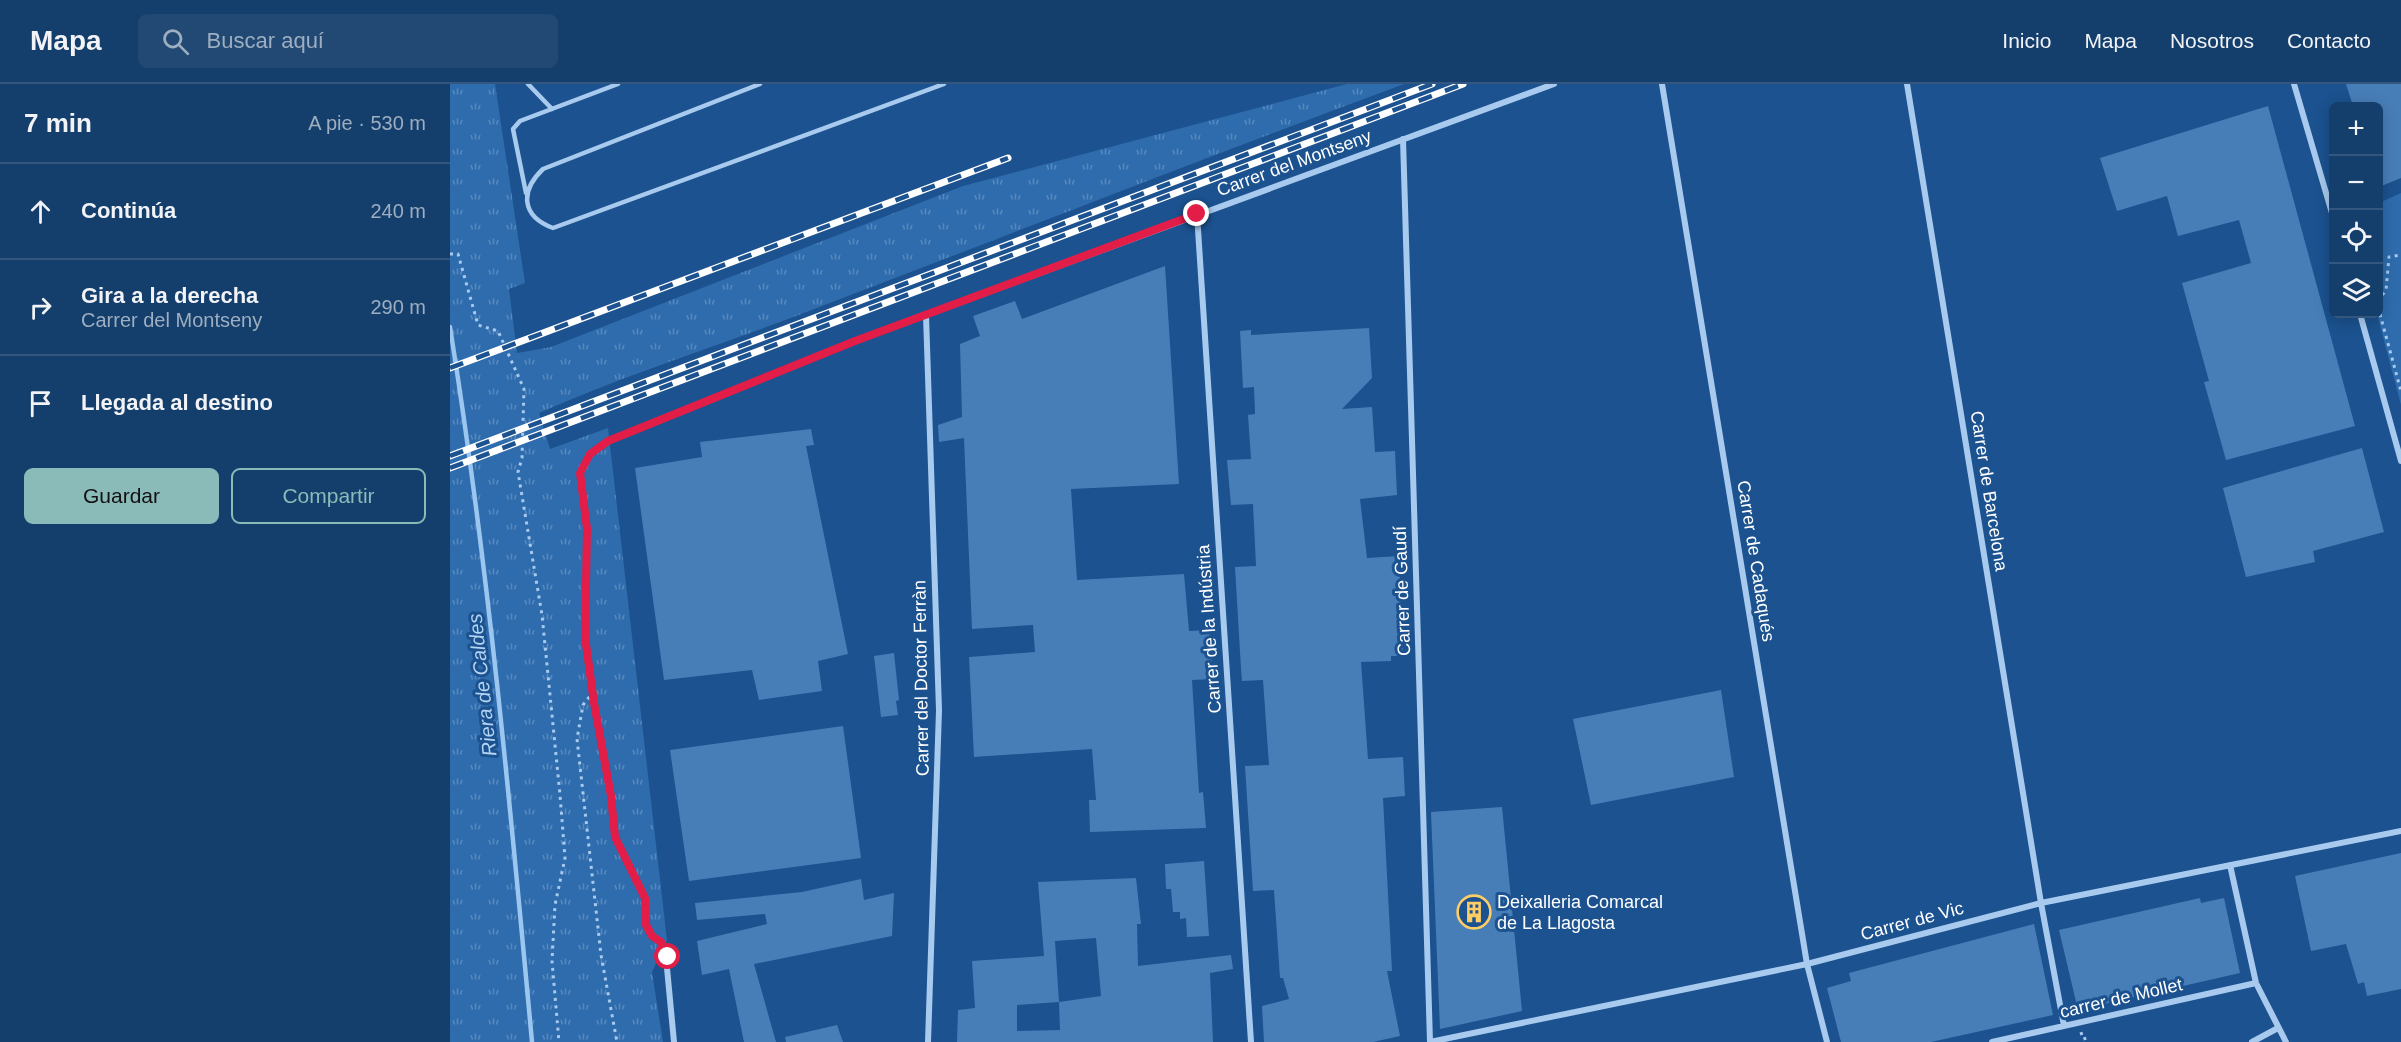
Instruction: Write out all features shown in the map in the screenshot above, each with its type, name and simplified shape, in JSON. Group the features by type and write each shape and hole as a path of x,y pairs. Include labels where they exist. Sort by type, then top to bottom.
{"street":[{"name":"Carrer del Montseny","path":"608,441 926,315 1554,84"},
{"name":"Carrer de Cadaqués","path":"1662,84 1807,964 1827,1042"},
{"name":"Carrer de Barcelona","path":"1907,84 2041,903 2064,1026"},
{"path":"2294,84 2331,210"},
{"name":"Carrer de Gaudí","path":"1403,139 1430,1042"},
{"name":"Carrer de la Indústria","path":"1197,214 1251,1042"},
{"name":"Carrer del Doctor Ferràn","path":"926,315 939,710 928,1042"},
{"path":"2361,318 2401,461"},
{"name":"Carrer de Vic","path":"1430,1042 1807,964 2041,903 2401,831"},
{"path":"2230,865 2256,982 2286,1042"},
{"path":"667,968 674,1042"},
{"name":"carrer de Mollet","path":"1992,1042 2256,982"},
{"path":"2252,1042 2278,1028"}],"lane":[{"path":"528,84 552,109"},
{"path":"618,84 520,121 513,129 531,212 539,223 553,228 945,84"},
{"path":"526,193 533,179 543,169 760,84"}],"path":[{"path":"450,254 458,254 478,325 498,331 524,389 522,458 518,472 542,615 565,858 555,904 552,961 559,1042"},
{"path":"2383,295 2386,290 2389,257 2401,255"},
{"path":"2382,318 2401,391"},
{"path":"608,441 590,454 580,473 587,529 585,637 611,796 615,837 645,898 646,925 652,936 661,942 668,957 667,968"},
{"path":"594,691 583,705 577,739 601,956 617,1042"}],"green space":[{"path":"450,84 495,84 525,283 509,289 517,353 551,347 963,186 1347,84 1404,84 787,320 609,384 539,413 550,449 608,428 667,940 652,972 663,1042 450,1042"},
{"path":"2401,193 2401,405 2378,318 2383,318 2383,201"}],"building":[{"path":"2346,84 2401,84 2401,178 2383,185 2383,102 2352,102"},
{"path":"2268,106 2355,426 2226,460 2204,382 2209,381 2182,283 2251,263 2239,220 2178,236 2167,196 2117,211 2100,158"},
{"path":"1165,266 1179,484 1071,489 1077,580 1184,574 1189,631 1209,630 1211,644 1213,679 1192,680 1199,793 1203,792 1206,828 1090,832 1089,800 1096,800 1092,749 974,757 969,657 1035,652 1033,625 972,629 964,438 939,442 938,425 962,417 960,344 980,336 973,316 1015,301 1022,319"},
{"path":"1369,328 1372,378 1342,409 1372,407 1375,452 1395,451 1397,495 1360,499 1367,558 1399,556 1403,656 1391,656 1391,661 1361,662 1368,759 1403,757 1405,796 1383,798 1392,971 1387,971 1400,1036 1373,1042 1264,1042 1262,1006 1289,999 1283,978 1280,978 1274,890 1253,891 1245,766 1269,765 1263,680 1242,681 1241,669 1235,567 1256,566 1253,504 1231,505 1227,460 1251,459 1248,415 1255,414 1254,387 1243,388 1240,331 1251,330 1251,335"},
{"path":"811,429 814,445 806,446 848,654 818,661 822,691 759,700 752,670 664,680 635,468 702,457 700,442"},
{"path":"2362,448 2384,532 2313,551 2315,562 2246,577 2223,488"},
{"path":"894,653 899,700 896,701 898,715 881,717 874,656"},
{"path":"1721,690 1734,777 1591,805 1573,719"},
{"path":"843,726 861,858 689,881 670,750"},
{"name":"Deixalleria Comarcal de La Llagosta","path":"1502,807 1522,1011 1440,1029 1431,812"},
{"path":"2401,853 2401,989 2367,996 2364,982 2358,984 2346,944 2311,951 2295,876"},
{"path":"1204,861 1209,936 1187,937 1186,918 1180,919 1180,912 1173,912 1171,889 1166,889 1165,864"},
{"path":"1136,878 1141,924 1137,924 1138,966 1231,955 1233,969 1210,973 1213,1042 957,1042 958,1010 975,1008 972,961 1044,956 1038,882","holes":["1096,938 1101,996 1059,1002 1055,941","1059,1002 1060,1030 1017,1031 1017,1005"]},
{"path":"861,879 864,900 894,893 892,936 754,964 776,1042 744,1042 729,969 702,975 697,941 767,924 765,914 697,920 695,903 802,892"},
{"path":"2200,898 2201,903 2224,898 2240,973 2078,1010 2059,930"},
{"path":"2034,924 2053,1015 1931,1042 1841,1042 1827,988 1851,981 1849,973"},
{"path":"837,1025 843,1042 786,1042 785,1037"}],"waterway":[{"name":"Riera de Caldes","path":"450,327 487,594 532,1042"}],"railway":[{"path":"450,456 1432,84"},
{"path":"450,468 1463,84"},
{"path":"450,368 1008,158"}],"place":[{"name":"Deixalleria Comarcal de La Llagosta","path":"1474,912"}],"route":[{"path":"668,957 661,942 652,936 646,925 645,898 615,837 611,796 594,703 585,637 587,529 580,473 590,454 608,441 855,341 1197,214"}]}
